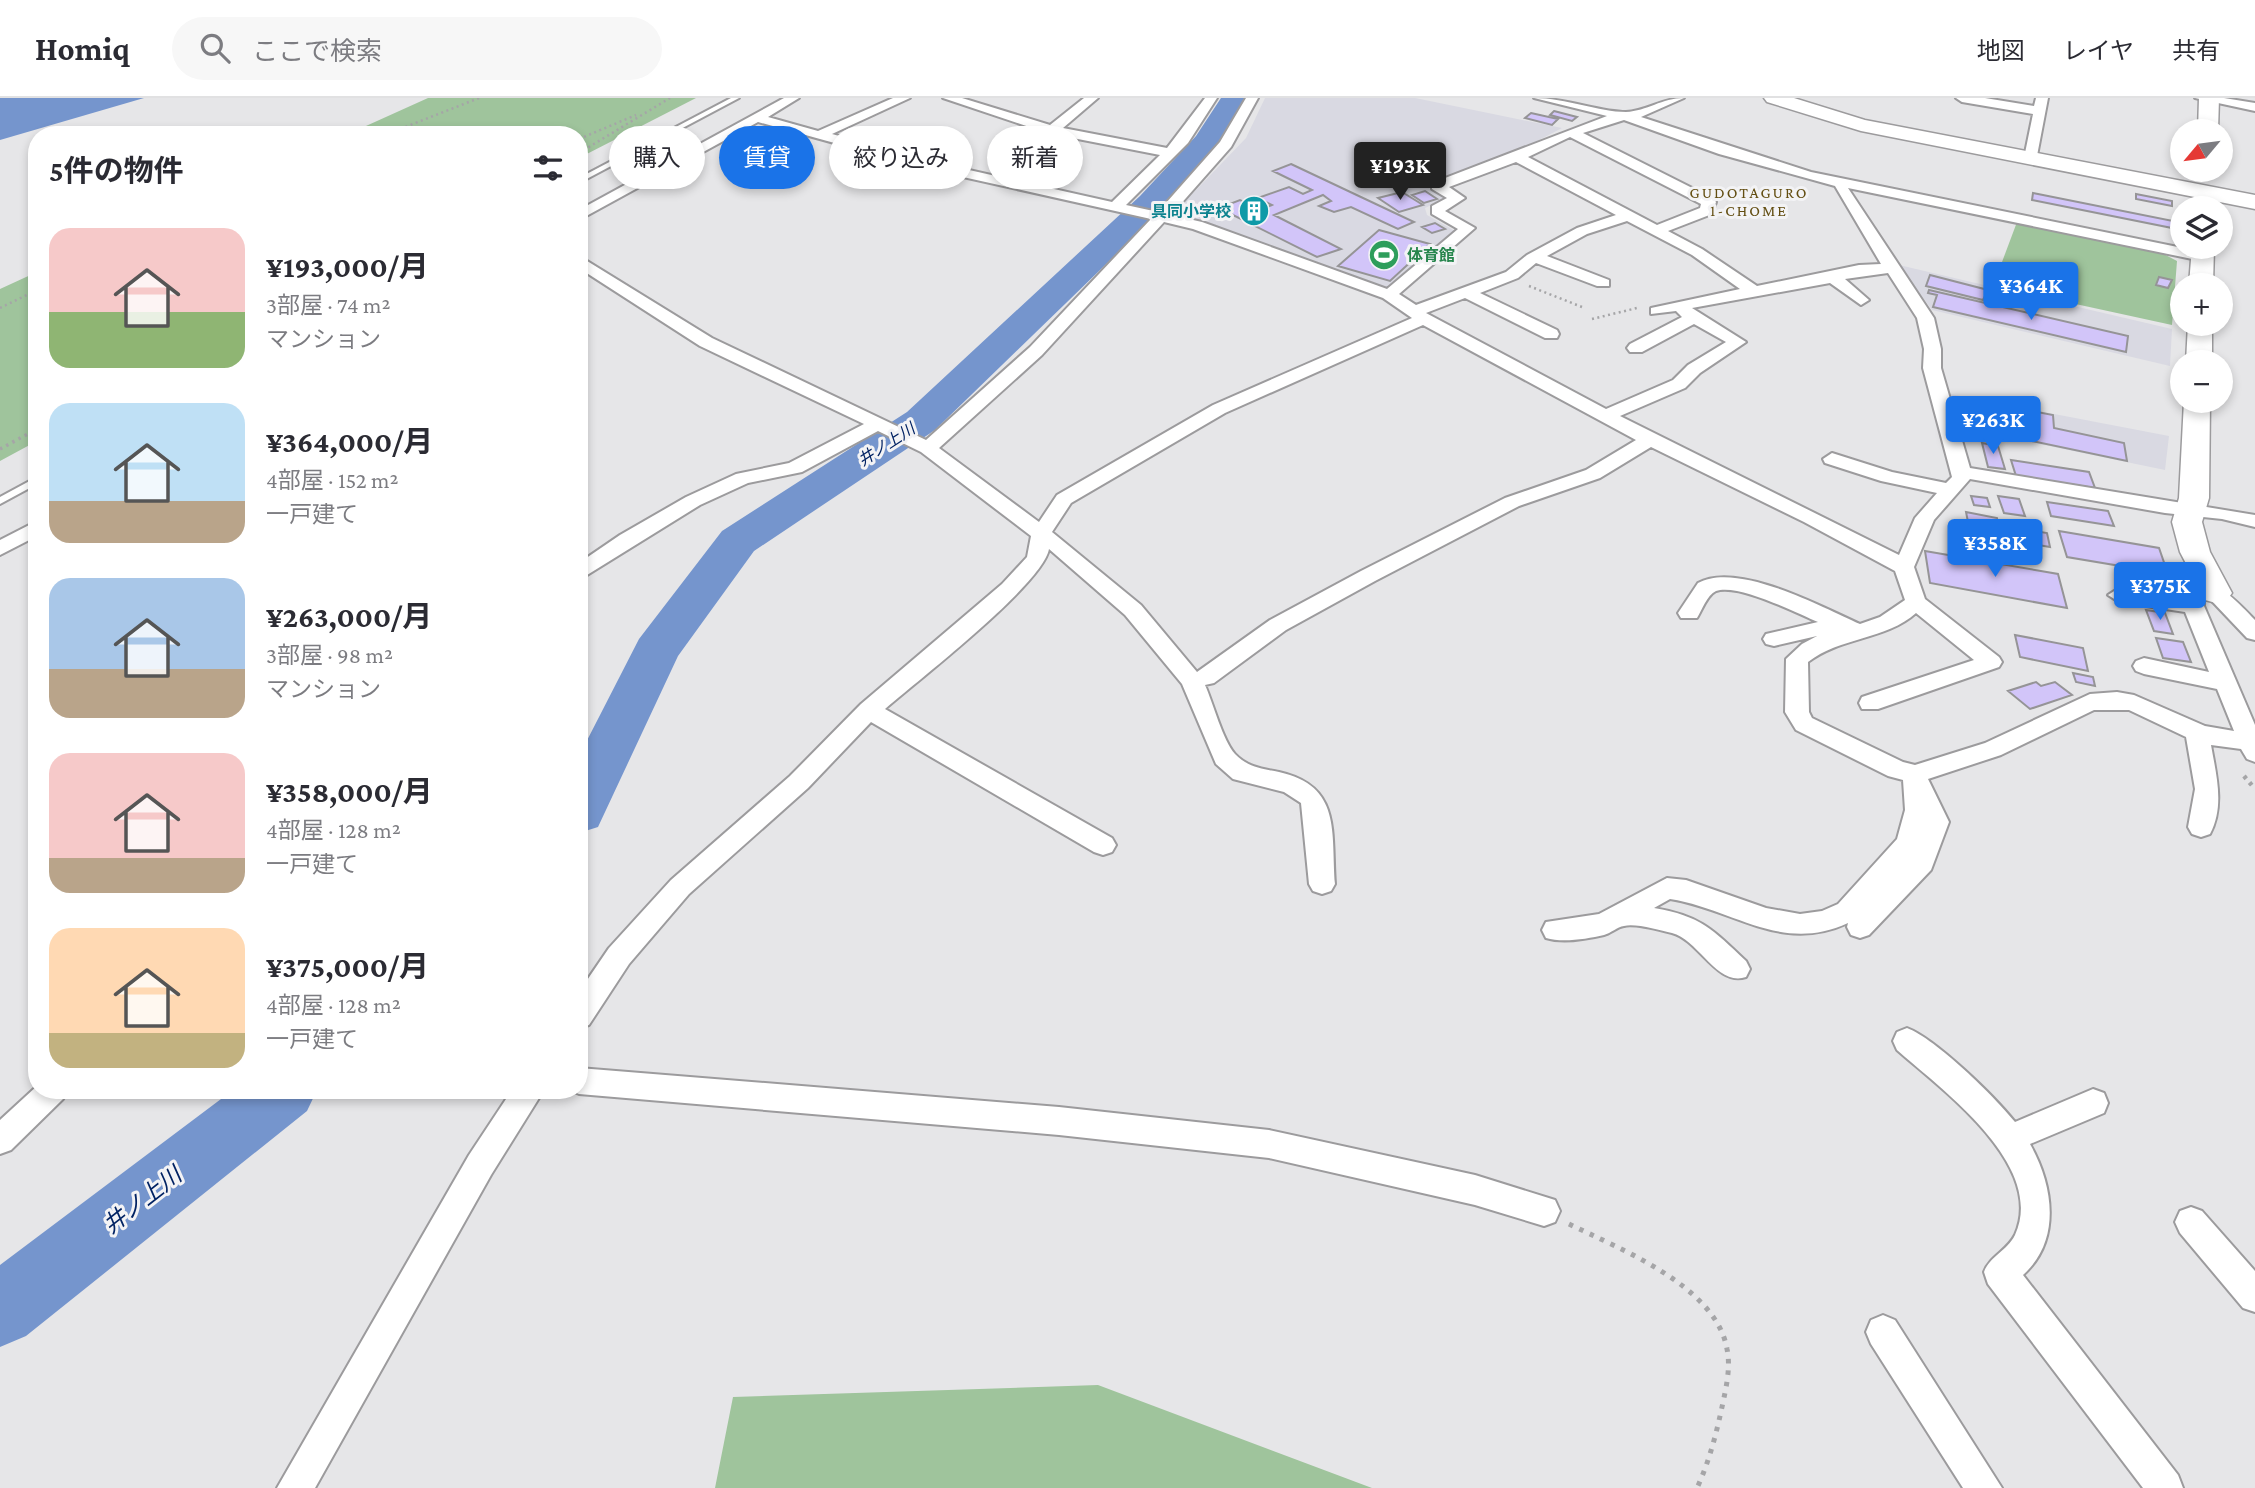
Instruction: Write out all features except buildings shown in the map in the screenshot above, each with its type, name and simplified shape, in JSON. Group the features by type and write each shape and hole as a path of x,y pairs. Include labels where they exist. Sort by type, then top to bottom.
{"street":[{"path":"588,211 793,98"},
{"path":"817,136 904,98"},
{"path":"949,98 1039,126"},
{"path":"1057,126 1092,98"},
{"path":"1121,209 1183,140 1211,98"},
{"path":"922,445 1036,351 1226,144 1252,98"},
{"path":"1540,98 1626,116 1768,165 1844,183 2170,245"},
{"path":"1389,295 1468,228 1439,214 1437,209 1458,198 1437,186 1517,157 1572,133 1678,98"},
{"path":"1774,98 1841,120 2206,190 2255,202"},
{"path":"1962,98 2040,105 2031,158"},
{"path":"2208,119 2207,98 2255,107"},
{"path":"757,118 936,167 1182,220 1247,241 1389,295 1419,315 1517,363 1649,440 1842,530 1904,567 1916,602 1991,662 1870,703"},
{"path":"1572,133 1709,202 1707,211 1657,230"},
{"path":"1083,136 1170,153"},
{"path":"1517,157 1657,230 1700,248 1752,290"},
{"path":"1844,183 1841,188 1884,257 1895,268 1924,310 1934,350 1932,368 1962,472 1961,478 1948,489 1925,518 1904,567"},
{"path":"588,1002 619,956 680,887 799,782 869,710 1009,589 1037,559 1042,532 1064,499 1220,409 1419,315 1509,276 1535,257 1582,231 1630,215"},
{"path":"1535,257 1603,283"},
{"path":"588,267 658,314 706,342 922,445 1082,564 1133,610 1192,681 1224,758 1242,774 1291,784 1312,798 1317,813 1321,884"},
{"path":"1657,311 1858,270 1895,268"},
{"path":"1832,277 1861,300"},
{"path":"1468,293 1551,334"},
{"path":"1606,416 1650,394 1679,384 1694,369 1738,342 1694,317 1679,305"},
{"path":"1636,348 1694,317"},
{"path":"2196,413 2191,510 2187,522 2189,537 2226,683 2253,744"},
{"path":"588,567 627,539 694,501 743,478 795,468 884,427"},
{"path":"1192,681 1206,677 1278,625 1368,576 1512,502 1593,474 1649,440"},
{"path":"1832,459 1888,477 1948,489"},
{"path":"1962,472 2222,513 2255,521"},
{"path":"0,549 28,532"},
{"path":"1689,613 1705,587 1715,584 1742,586 1858,632"},
{"path":"2119,595 2205,600 2255,633"},
{"path":"1916,602 1904,615 1874,630 1858,632 1808,648 1797,659 1797,712 1804,724 1897,770 1915,774 1993,749 2090,702 2117,700 2134,703 2197,732 2224,740 2253,744"},
{"path":"1774,639 1811,629 1858,632"},
{"path":"2144,666 2226,683"},
{"path":"869,710 1103,845"},
{"path":"2197,732 2207,789 2201,827"},
{"path":"1555,930 1604,924 1667,888 1686,891 1766,919 1800,925 1825,922 1847,912 1909,843 1917,810 1915,774"},
{"path":"1860,927 1923,863 1937,822 1915,774"},
{"path":"1620,915 1676,923 1696,931 1736,970"},
{"path":"1907,1041 2010,1138 2027,1167 2035,1192 2035,1217 2030,1240 2018,1261 2000,1272 2165,1488"},
{"path":"588,1082 1059,1121 1269,1144 1475,1191 1544,1211"},
{"path":"0,1140 43,1099"},
{"path":"295,1488 480,1165 523,1099"},
{"path":"2010,1138 2093,1102"},
{"path":"2191,1222 2255,1296"},
{"path":"1883,1332 1984,1488"}],"lane":[{"path":"588,176 736,98"},
{"path":"1182,220 1194,208"},
{"path":"0,501 28,485"}],"path":[{"path":"408,126 479,98"},
{"path":"588,148 670,98"},
{"path":"588,135 650,110"},
{"path":"1509,276 1582,307"},
{"path":"0,307 28,294"},
{"path":"0,449 28,434"},
{"path":"1544,1211 1666,1274 1709,1310 1725,1339 1730,1373 1711,1459 1697,1488"}],"shaded area":[{"path":"1265,98 1415,98 1562,128 1508,156 1426,186 1445,199 1425,208 1427,215 1455,231 1386,288 1173,214 1246,138"},
{"path":"1899,265 2170,329 2170,366 1932,310"},
{"path":"1950,394 2169,436 2165,470 1957,427"}],"green space":[{"path":"428,98 696,98 641,126 609,126 609,143 588,153 588,126 366,126"},
{"path":"2017,222 2156,250 2177,261 2176,273 2170,273 2170,325 1993,286"},
{"path":"28,276 28,446 0,461 0,289"},
{"path":"1098,1385 1372,1488 715,1488 733,1397"}],"water":[{"path":"0,98 144,98 48,126 28,126 28,132 0,140"}],"waterway":[{"name":"井ノ上川","path":"588,793 656,651 738,541 921,421 1151,203 1207,142 1235,98"},
{"name":"井ノ上川","path":"0,1310 272,1099"}],"place":[{"name":"具同小学校","path":"1254,211"},
{"name":"体育館","path":"1384,255"}],"district":[{"name":"GUDOTAGURO 1-CHOME","path":"1749,201"}]}
